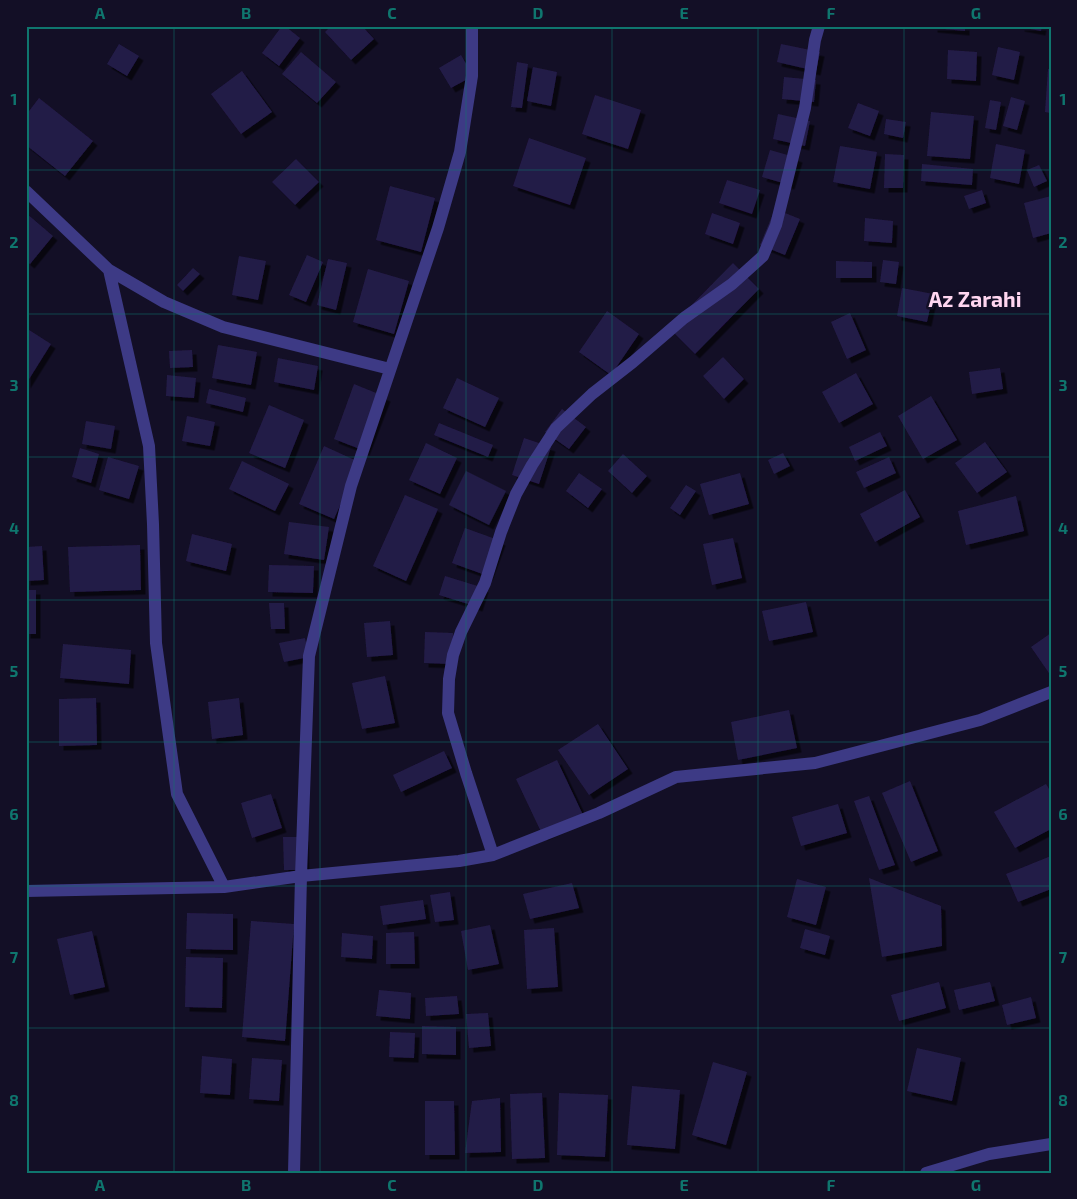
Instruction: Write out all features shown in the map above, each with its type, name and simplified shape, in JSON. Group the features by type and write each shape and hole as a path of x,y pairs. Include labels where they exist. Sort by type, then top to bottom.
{"street":[{"path":"294,1173 301,876 309,656 351,486 438,228 460,152 472,76 472,26"},
{"path":"493,855 448,713 449,679 453,655 461,632 484,583 516,494 556,428 592,394 684,318 732,284 763,256 776,225 805,108 818,26"},
{"path":"26,191 109,270 164,302 223,327 390,369"},
{"path":"109,270 149,446 156,643 176,794 224,887"},
{"path":"26,891 224,887 301,876 459,861 493,855 599,813 676,777 816,763 980,720 1051,692"},
{"path":"926,1173 989,1154 1051,1144"}],"building":[{"path":"282,26 285,26 300,38 279,66 262,53"},
{"path":"331,26 362,26 374,39 351,60 325,32"},
{"path":"933,26 965,26 965,31 933,28"},
{"path":"1020,26 1042,26 1041,31"},
{"path":"119,44 139,56 127,76 107,64"},
{"path":"781,44 820,52 816,71 777,62"},
{"path":"998,47 1020,52 1014,80 992,75"},
{"path":"948,50 977,52 976,81 947,79"},
{"path":"301,52 336,82 317,103 282,74"},
{"path":"461,55 473,76 451,88 439,68"},
{"path":"517,62 528,64 522,108 511,107"},
{"path":"533,67 557,72 551,106 527,101"},
{"path":"1048,69 1051,69 1051,113 1045,112"},
{"path":"242,71 272,112 241,134 211,94"},
{"path":"784,77 816,80 814,102 782,99"},
{"path":"595,95 641,110 628,149 582,134"},
{"path":"1011,97 1025,101 1017,130 1003,126"},
{"path":"39,98 93,141 65,176 26,145 26,115"},
{"path":"990,100 1001,102 996,130 985,128"},
{"path":"858,103 879,111 870,136 848,128"},
{"path":"931,112 974,116 970,159 927,156"},
{"path":"778,114 810,121 805,146 773,139"},
{"path":"886,119 906,122 903,138 884,134"},
{"path":"529,138 586,158 570,205 513,186"},
{"path":"996,144 1025,150 1019,184 990,178"},
{"path":"840,146 877,152 870,189 833,182"},
{"path":"770,150 798,158 790,185 762,177"},
{"path":"885,154 904,155 903,188 884,188"},
{"path":"296,159 319,182 295,205 272,182"},
{"path":"922,164 973,169 972,185 921,181"},
{"path":"1039,165 1047,181 1034,187 1027,170"},
{"path":"727,180 760,190 752,214 719,203"},
{"path":"390,186 435,198 421,252 376,240"},
{"path":"982,190 986,203 969,209 964,196"},
{"path":"1051,196 1051,233 1033,238 1024,203"},
{"path":"775,209 800,219 785,255 760,245"},
{"path":"26,213 53,236 30,264 26,261"},
{"path":"712,213 740,223 733,244 705,234"},
{"path":"865,218 893,221 892,243 864,241"},
{"path":"307,255 323,262 306,302 289,295"},
{"path":"239,256 266,261 258,300 232,295"},
{"path":"328,259 347,263 336,310 317,305"},
{"path":"883,260 899,262 896,284 880,282"},
{"path":"836,261 872,262 872,278 836,278"},
{"path":"733,263 759,289 695,354 669,328"},
{"path":"193,268 200,274 183,291 177,285"},
{"path":"368,269 409,281 394,334 353,322"},
{"path":"902,288 933,294 927,322 897,316"},
{"path":"607,311 639,334 611,375 579,352"},
{"path":"850,313 866,350 847,359 831,322"},
{"path":"26,328 51,344 26,384"},
{"path":"218,345 257,352 251,385 212,378"},
{"path":"192,350 193,367 170,368 169,351"},
{"path":"723,357 744,379 724,399 703,376"},
{"path":"278,358 318,366 314,390 274,382"},
{"path":"1000,368 1003,389 972,394 969,372"},
{"path":"856,373 873,404 839,423 822,392"},
{"path":"167,375 196,378 194,398 166,396"},
{"path":"457,378 499,398 485,427 443,408"},
{"path":"354,384 386,397 365,451 334,439"},
{"path":"209,389 246,398 243,412 206,403"},
{"path":"931,396 957,440 923,459 898,416"},
{"path":"269,405 304,420 285,468 249,453"},
{"path":"562,409 586,427 569,449 545,432"},
{"path":"187,416 215,422 210,446 182,441"},
{"path":"86,421 115,426 111,449 82,444"},
{"path":"439,423 493,445 488,457 434,435"},
{"path":"880,432 887,446 855,461 849,447"},
{"path":"524,438 551,447 539,484 512,475"},
{"path":"985,442 1007,472 977,493 955,463"},
{"path":"426,443 457,458 440,494 409,480"},
{"path":"324,446 359,462 334,519 299,504"},
{"path":"80,448 99,454 91,483 72,477"},
{"path":"783,453 790,466 774,474 768,460"},
{"path":"623,454 647,476 632,493 608,471"},
{"path":"108,457 139,466 129,499 99,490"},
{"path":"889,457 896,473 864,488 856,472"},
{"path":"242,461 289,484 275,511 229,489"},
{"path":"466,471 506,491 489,525 449,505"},
{"path":"579,473 602,489 588,508 566,491"},
{"path":"740,473 749,504 709,515 700,484"},
{"path":"686,485 696,491 680,515 670,508"},
{"path":"905,490 920,517 875,542 860,514"},
{"path":"405,495 438,509 406,581 373,566"},
{"path":"1016,496 1024,531 966,545 958,511"},
{"path":"289,522 329,527 324,560 284,554"},
{"path":"465,528 501,541 488,576 452,563"},
{"path":"192,534 232,544 226,571 186,561"},
{"path":"733,538 742,578 712,585 703,544"},
{"path":"140,545 141,590 70,592 68,547"},
{"path":"42,546 44,580 26,581 26,547"},
{"path":"269,565 314,566 313,593 268,592"},
{"path":"445,576 484,588 478,607 439,595"},
{"path":"26,590 36,590 36,634 26,634"},
{"path":"806,602 813,632 769,641 762,611"},
{"path":"269,603 284,603 285,629 271,629"},
{"path":"390,621 393,655 367,657 364,623"},
{"path":"425,632 453,633 452,664 424,663"},
{"path":"1051,633 1051,676 1031,647"},
{"path":"305,638 309,657 284,662 279,643"},
{"path":"63,644 131,650 129,684 60,678"},
{"path":"385,676 395,723 362,729 352,683"},
{"path":"96,698 97,745 59,746 59,699"},
{"path":"239,698 243,735 212,739 208,702"},
{"path":"789,710 797,748 738,760 731,722"},
{"path":"598,724 628,769 589,795 558,750"},
{"path":"444,751 452,768 401,792 393,775"},
{"path":"557,760 584,817 543,836 516,779"},
{"path":"910,781 938,851 911,862 882,793"},
{"path":"1046,784 1051,792 1051,829 1015,848 994,812"},
{"path":"271,794 282,828 252,838 241,803"},
{"path":"869,796 895,865 879,870 854,801"},
{"path":"838,804 847,833 801,846 792,817"},
{"path":"283,837 304,837 305,870 284,870"},
{"path":"1051,856 1051,889 1018,902 1006,874"},
{"path":"869,878 941,906 942,946 882,957"},
{"path":"797,879 826,887 816,925 787,917"},
{"path":"572,883 579,908 530,919 523,894"},
{"path":"450,892 454,920 435,922 430,895"},
{"path":"423,900 426,919 383,925 380,906"},
{"path":"187,913 233,914 233,950 186,949"},
{"path":"251,921 294,924 285,1041 242,1037"},
{"path":"490,925 499,964 468,970 461,931"},
{"path":"554,928 558,987 527,989 524,930"},
{"path":"805,929 830,936 825,955 800,948"},
{"path":"92,931 105,987 70,995 57,939"},
{"path":"414,932 415,964 386,964 386,933"},
{"path":"342,933 373,936 372,959 341,957"},
{"path":"186,957 223,958 222,1008 185,1007"},
{"path":"939,982 946,1008 899,1021 891,995"},
{"path":"990,982 995,1001 959,1010 954,990"},
{"path":"379,990 411,993 410,1019 376,1016"},
{"path":"457,996 459,1014 426,1016 425,998"},
{"path":"1031,997 1036,1018 1007,1025 1002,1005"},
{"path":"488,1013 491,1046 469,1048 466,1014"},
{"path":"422,1026 456,1027 456,1055 422,1054"},
{"path":"390,1032 415,1033 414,1058 389,1057"},
{"path":"917,1048 961,1058 952,1101 907,1091"},
{"path":"202,1056 232,1059 230,1095 200,1093"},
{"path":"252,1058 282,1060 279,1101 249,1099"},
{"path":"713,1062 747,1072 726,1145 692,1135"},
{"path":"632,1086 680,1090 675,1149 627,1145"},
{"path":"542,1093 545,1158 512,1159 510,1094"},
{"path":"559,1093 608,1095 605,1157 557,1155"},
{"path":"500,1098 501,1152 465,1153 472,1101"},
{"path":"425,1101 454,1101 455,1155 425,1155"}],"district":[{"name":"Az Zarahi","path":"975,298"}]}
